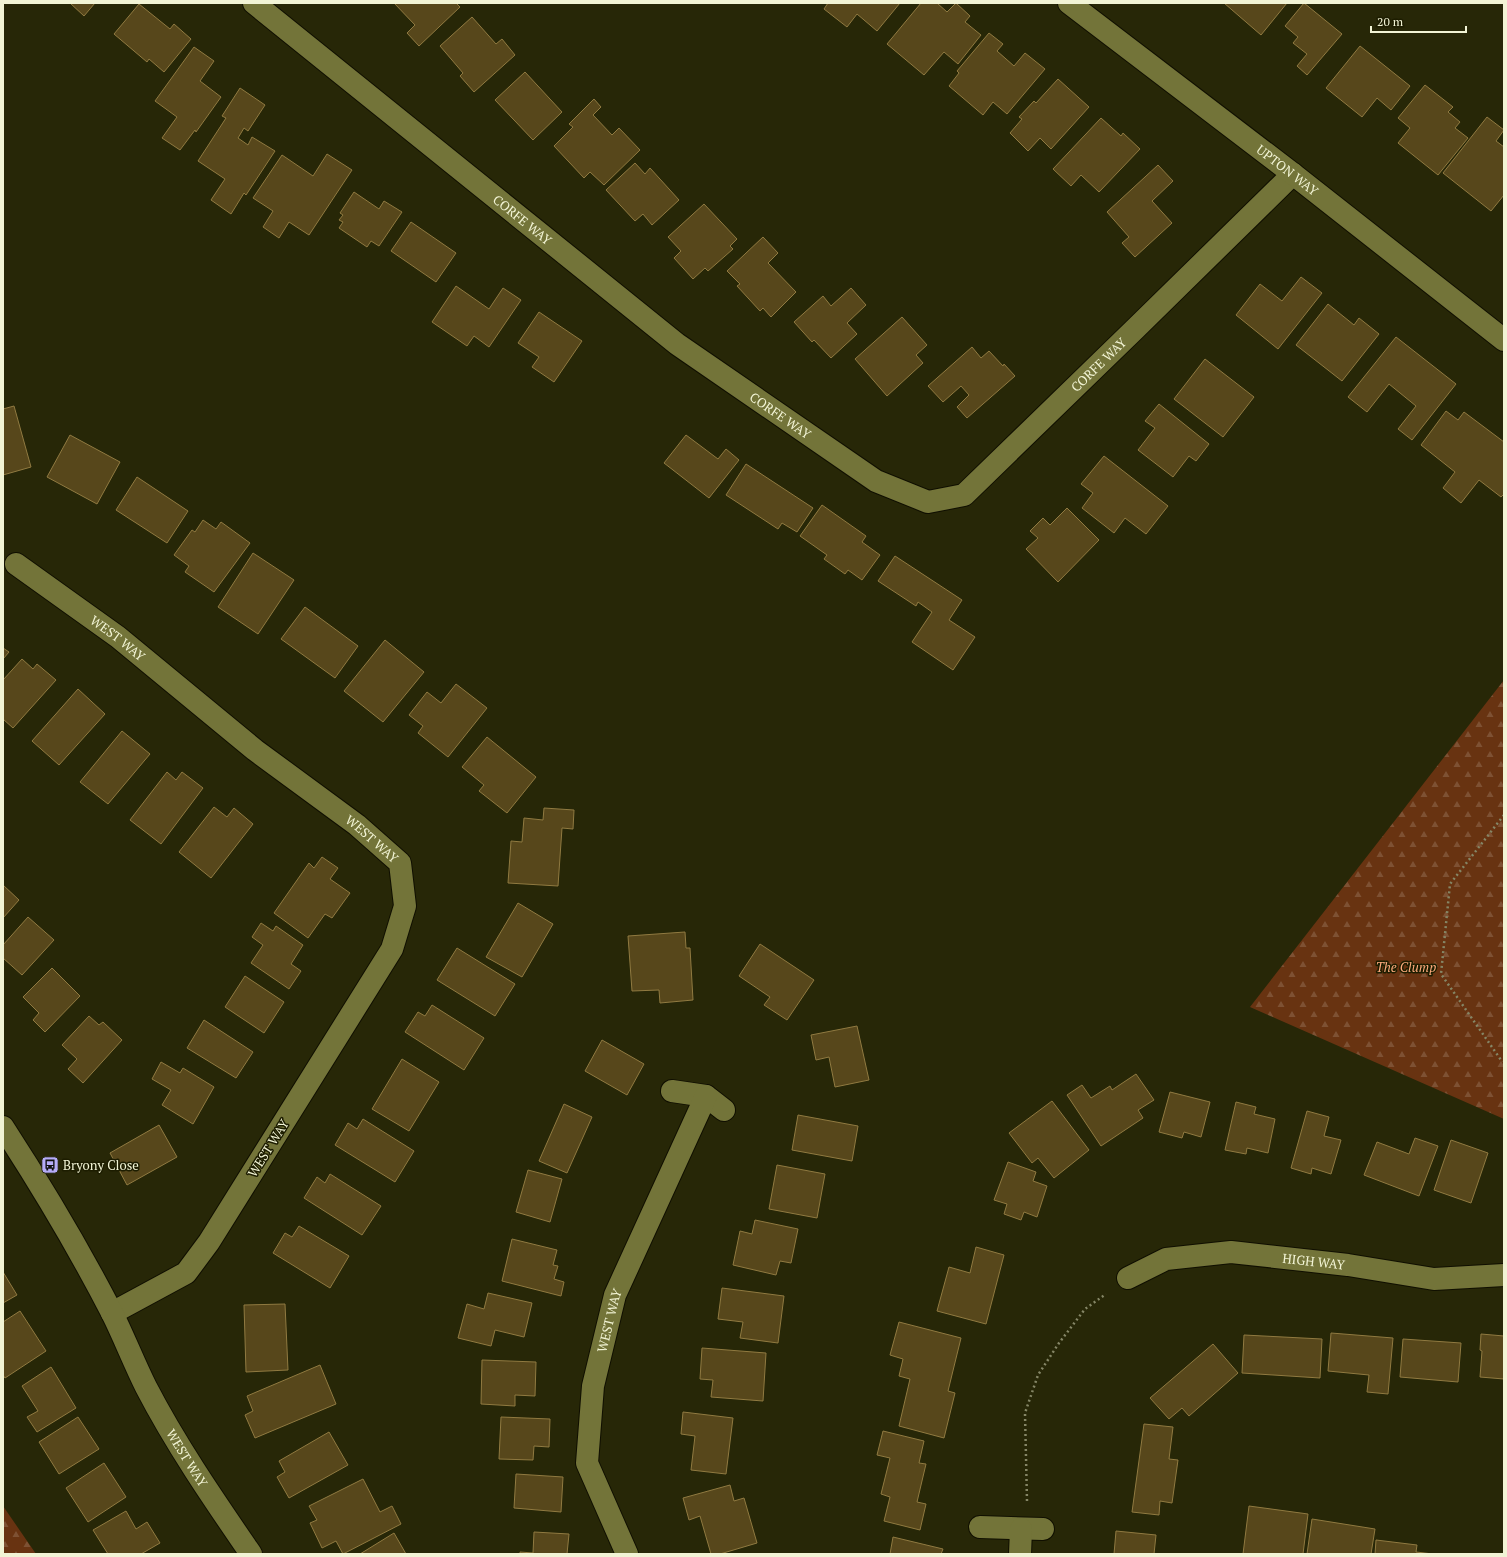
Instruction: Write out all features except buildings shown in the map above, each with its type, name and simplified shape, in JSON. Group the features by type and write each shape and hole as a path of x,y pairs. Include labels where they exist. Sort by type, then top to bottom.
{"street":[{"name":"CORFE WAY","path":"254,3 677,344 876,481 928,502 964,495 1293,174"},
{"name":"UPTON WAY","path":"1069,3 1293,174 1504,340"},
{"name":"WEST WAY","path":"16,564 118,637 255,750 357,826 400,862 405,906 392,949 209,1242 186,1273 112,1313"},
{"path":"672,1090 706,1096 724,1110"},
{"name":"WEST WAY","path":"627,1554 587,1464 593,1386 615,1295 706,1096"},
{"name":"WEST WAY","path":"3,1127 32,1170 112,1313 146,1387 176,1441 251,1554"},
{"name":"HIGH WAY","path":"1128,1278 1166,1259 1231,1252 1348,1265 1434,1279 1504,1275"},
{"path":"980,1527 1030,1529 1020,1554"}],"path":[{"path":"1504,816 1450,884 1441,974 1500,1060 1504,1061"},
{"path":"1030,1529 1025,1413 1038,1375 1059,1343 1085,1309 1128,1278"}],"green space":[{"name":"The Clump","path":"1504,680 1504,1119 1250,1007"},
{"path":"3,1506 36,1554 3,1554"}],"place":[{"name":"Bryony Close","path":"50,1165"}]}
